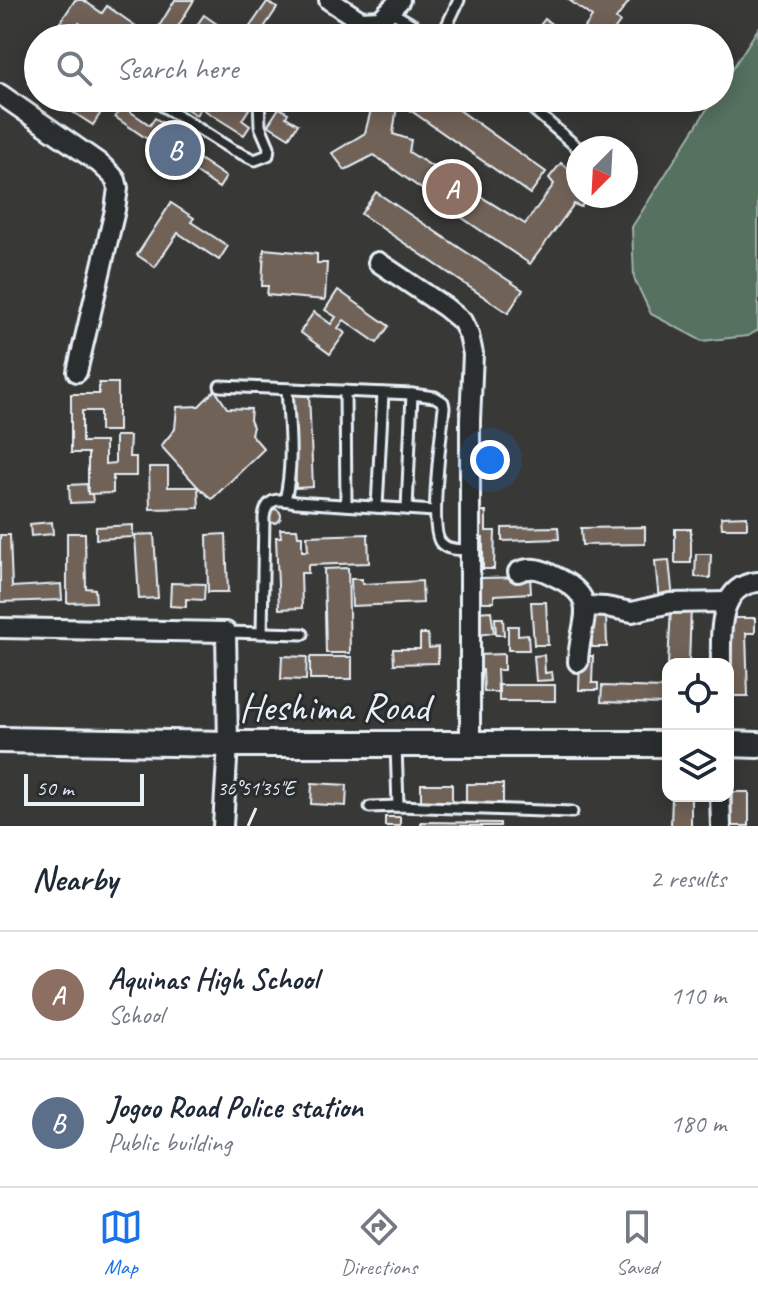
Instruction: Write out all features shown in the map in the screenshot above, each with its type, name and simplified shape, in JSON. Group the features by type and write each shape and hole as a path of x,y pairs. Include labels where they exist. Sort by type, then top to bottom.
{"street":[{"path":"329,0 361,21 380,20 395,5"},
{"path":"0,94 24,111"},
{"path":"26,112 99,163 116,180 118,188 77,372"},
{"path":"378,262 462,321 473,354 470,420 470,745"},
{"path":"518,572 533,568 546,572 578,591 586,606 578,662"},
{"path":"721,658 721,622 728,602 741,587 758,582"},
{"path":"586,606 632,612 670,603 728,602"},
{"path":"0,628 226,632 228,744 223,826"},
{"name":"Heshima Road","path":"0,740 228,744 662,744"},
{"path":"734,744 758,745"},
{"path":"720,802 721,826"}],"lane":[{"path":"448,24 459,0"},
{"path":"395,5 418,24"},
{"path":"356,24 361,21"},
{"path":"172,112 231,149 255,160 268,155 269,147 260,126 260,112"},
{"path":"536,112 566,138"},
{"path":"220,386 435,397 444,404 436,531 440,542 450,548 470,550"},
{"path":"285,500 290,481 287,389"},
{"path":"345,391 346,505"},
{"path":"377,507 383,393"},
{"path":"407,509 412,394"},
{"path":"262,633 264,514 272,502 285,500 435,511"},
{"path":"226,632 303,634"},
{"path":"396,744 398,806"},
{"path":"370,807 572,812"}],"green space":[{"path":"758,29 758,330 748,336 702,341 651,314 634,278 632,227 705,112 734,112 734,66"}],"building":[{"path":"75,0 83,0 102,13 107,6 133,24 79,23 59,24"},
{"path":"175,0 194,0 179,24 160,24"},
{"path":"569,0 630,0 616,19 619,24 587,24 592,17"},
{"path":"267,2 277,8 266,24 252,24"},
{"path":"204,15 217,24 198,24"},
{"path":"73,112 101,112 93,125"},
{"path":"118,112 131,112 150,125 155,118 163,123 158,129 181,145 185,139 193,145 189,152 226,177 219,188 115,117"},
{"path":"207,112 247,112 242,120 250,126 244,135"},
{"path":"276,112 288,113 286,117 298,124 289,138 268,125"},
{"path":"370,112 396,112 393,134 411,140 409,152 525,224 554,184 549,178 561,163 566,167 566,208 571,208 530,264 374,155 345,170 332,153 365,133"},
{"path":"413,112 462,112 546,172 530,194"},
{"path":"376,192 523,290 508,313 361,214"},
{"path":"171,203 194,218 191,222 228,246 219,260 178,233 155,267 137,255"},
{"path":"264,249 317,254 317,263 327,263 325,300 267,295 268,286 262,286"},
{"path":"338,290 389,326 377,343 344,320 338,328 345,333 330,354 300,332 314,312 331,324 336,317 325,310"},
{"path":"99,383 118,383 118,431 100,431 100,411 82,411 82,442 105,442 105,464 115,463 115,436 130,436 129,457 136,457 136,476 113,476 113,493 88,494 88,453 71,453 71,394 99,394"},
{"path":"215,390 227,408 251,409 251,434 264,449 212,499 161,446 175,429 177,407 199,406"},
{"path":"309,392 313,487 296,488 292,393"},
{"path":"149,467 168,467 168,487 198,487 199,508 150,509"},
{"path":"87,484 93,502 70,503 69,485"},
{"path":"274,509 281,516 274,523 267,516"},
{"path":"474,512 486,512 486,531 495,531 494,569 483,569 483,537 474,537"},
{"path":"747,516 747,528 722,528 721,517"},
{"path":"52,522 53,534 31,536 30,524"},
{"path":"133,525 133,537 96,539 96,527"},
{"path":"558,527 559,539 502,541 502,528"},
{"path":"645,527 645,544 582,545 581,528"},
{"path":"280,529 297,529 298,536 302,536 302,551 308,551 307,536 368,534 369,563 308,565 308,573 301,573 302,608 279,609 276,537 281,537"},
{"path":"675,529 691,529 691,563 675,563"},
{"path":"67,533 85,533 86,588 95,589 96,602 67,603"},
{"path":"154,534 158,598 139,599 135,535"},
{"path":"226,534 228,592 208,592 207,535"},
{"path":"0,535 10,535 12,587 61,584 62,600 0,602"},
{"path":"696,554 711,554 710,578 695,577"},
{"path":"669,560 673,599 659,600 655,561"},
{"path":"348,568 350,653 326,653 324,569"},
{"path":"530,577 531,593 494,595 494,602 481,602 480,578"},
{"path":"351,579 362,579 362,584 422,581 423,603 352,606"},
{"path":"171,583 205,584 204,600 186,599 186,607 170,606"},
{"path":"531,602 546,602 548,645 534,645"},
{"path":"671,607 691,608 689,658 668,658"},
{"path":"491,611 494,633 478,635 476,612"},
{"path":"606,611 607,647 592,647 590,612"},
{"path":"495,618 503,618 504,635 496,635"},
{"path":"729,618 755,618 755,633 746,633 748,696 734,696 734,658 730,658"},
{"path":"508,626 518,626 518,635 528,634 529,650 508,650"},
{"path":"420,634 428,634 429,648 438,647 438,663 394,664 393,649 420,649"},
{"path":"504,654 504,670 497,670 498,692 484,692 483,670 477,670 476,655"},
{"path":"544,655 545,673 552,672 553,680 536,681 534,656"},
{"path":"282,656 307,657 306,680 281,679"},
{"path":"580,656 593,656 592,683 598,683 598,690 579,690"},
{"path":"310,657 352,657 352,679 310,679"},
{"path":"499,685 555,685 555,701 499,701"},
{"path":"602,686 662,688 662,704 601,702"},
{"path":"312,783 347,785 346,806 311,804"},
{"path":"421,784 452,784 452,803 421,804"},
{"path":"466,784 503,784 503,805 466,805"},
{"path":"734,792 749,792 749,826 731,826"},
{"path":"672,802 691,802 691,826 671,826"},
{"path":"385,817 400,817 400,826 385,826"},
{"path":"421,822 500,823 500,826 421,826"}],"place":[{"name":"Jogoo Road Police station","path":"175,150"},
{"name":"Aquinas High School","path":"452,189"}]}
